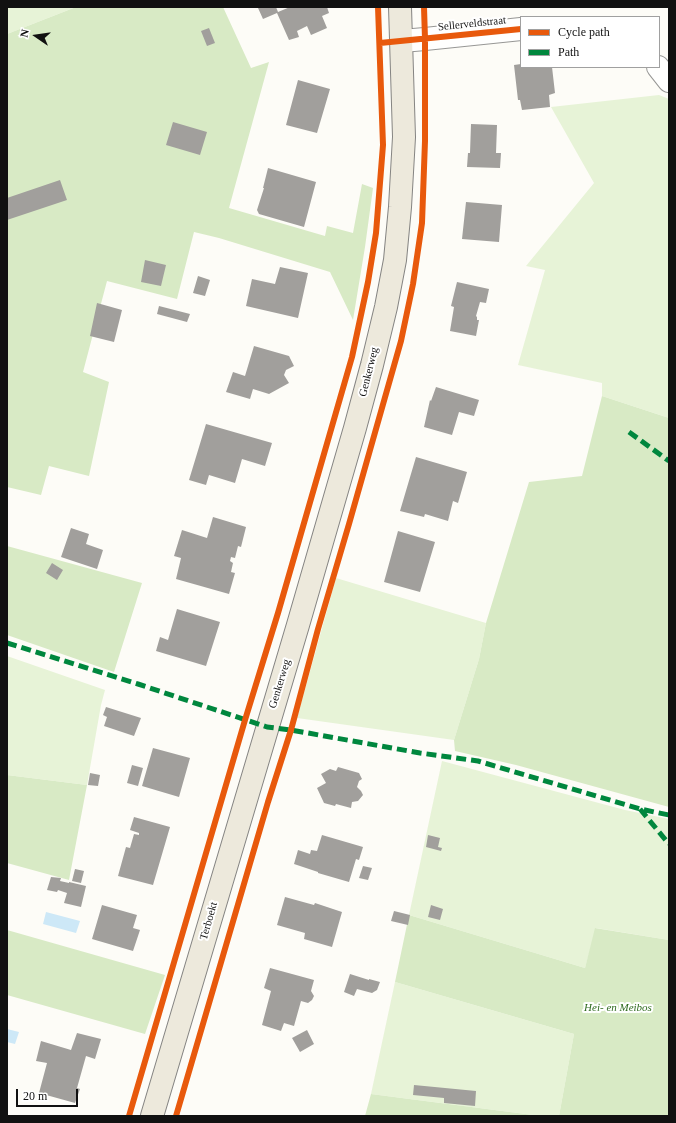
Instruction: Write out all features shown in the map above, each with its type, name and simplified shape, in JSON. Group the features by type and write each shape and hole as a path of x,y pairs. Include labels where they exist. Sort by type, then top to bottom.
{"main road":[{"name":"Genkerweg","path":"267,727 355,428 373,358 395,260 404,137 400,7"},
{"name":"Terboekt","path":"152,1116 267,727"}],"street":[{"name":"Sellerveldstraat","path":"402,41 425,40 520,29"},
{"path":"659,68 669,81"}],"green space":[{"path":"7,7 76,7 7,34"},
{"path":"76,7 223,7 251,68 269,62 229,208 325,236 327,226 353,233 362,184 373,188 353,320 330,272 219,238 194,232 177,299 107,281 83,372 109,382 89,476 49,466 41,495 7,487 7,34"},
{"path":"659,95 669,99 669,418 602,396 602,383 518,365 545,270 526,266 594,183 551,107"},
{"path":"602,396 669,418 669,807 516,765 455,751 454,740 479,659 486,623 529,482 582,476"},
{"path":"7,546 142,583 114,672 7,635"},
{"path":"336,578 486,623 479,659 454,740 297,718"},
{"path":"7,656 105,690 87,785 7,775"},
{"path":"442,761 625,810 669,819 669,940 596,928 585,968 409,915"},
{"path":"7,775 87,785 69,880 7,863"},
{"name":"Hei- en Meibos","path":"409,915 585,968 595,928 669,940 669,1116 559,1116 574,1034 395,982"},
{"path":"7,930 165,975 145,1034 7,995"},
{"path":"395,982 574,1034 559,1116 541,1116 371,1094"},
{"path":"371,1094 541,1116 365,1116"}],"water":[{"path":"46,912 80,921 76,933 43,924"},
{"path":"7,1029 19,1032 15,1044 7,1042"}],"building":[{"path":"276,7 278,12 290,7 327,7 329,13 322,16 327,28 311,35 307,26 297,31 299,37 289,40 277,13 263,19 258,8"},
{"path":"209,28 215,43 207,46 201,31"},
{"path":"520,64 520,68 552,68 555,93 549,95 550,107 522,110 520,100 518,100 514,65"},
{"path":"298,80 330,89 317,133 286,125"},
{"path":"173,122 207,132 200,155 166,145"},
{"path":"471,124 497,125 496,153 501,153 500,168 467,167 468,153 470,153"},
{"path":"268,168 316,182 304,227 259,214 257,210"},
{"path":"60,180 67,200 7,220 7,198"},
{"path":"466,202 502,205 499,242 462,239"},
{"path":"145,260 166,265 161,286 141,282"},
{"path":"280,267 308,273 298,318 246,306 252,279 275,284"},
{"path":"198,276 210,280 205,296 193,293"},
{"path":"457,282 489,289 486,303 480,302 476,316 477,320 479,320 476,336 450,331 454,307 451,306"},
{"path":"97,303 122,310 114,342 90,336"},
{"path":"159,306 190,314 187,322 157,314"},
{"path":"254,346 289,356 294,366 286,370 284,375 289,383 269,394 253,389 250,399 226,392 233,372 245,376"},
{"path":"436,387 479,400 474,416 459,412 452,435 424,427 430,400 431,401"},
{"path":"206,424 272,443 265,466 242,459 235,483 209,475 206,485 189,480"},
{"path":"416,457 467,472 458,503 453,501 448,521 425,514 424,517 400,511"},
{"path":"213,517 246,527 241,547 238,546 235,558 231,557 230,561 233,563 231,572 235,573 229,594 176,579 181,558 174,556 182,530 207,538"},
{"path":"71,528 89,534 86,544 103,550 97,569 61,557"},
{"path":"398,531 435,542 420,592 384,582"},
{"path":"52,563 63,570 57,580 46,573"},
{"path":"177,609 220,622 206,666 156,651 160,637 168,640"},
{"path":"106,707 141,718 134,736 104,726 107,717 103,715"},
{"path":"153,748 190,758 179,797 142,786"},
{"path":"132,765 143,768 138,786 127,783"},
{"path":"338,767 359,773 362,779 359,781 357,787 363,795 358,801 352,802 351,808 336,804 335,806 324,803 317,788 326,783 321,774 330,769 336,771"},
{"path":"90,773 100,775 98,786 88,785"},
{"path":"134,817 170,827 153,885 118,876 126,847 130,848 134,834 139,835 139,833 130,830"},
{"path":"322,835 363,847 359,860 356,859 349,882 294,864 298,850 310,854 311,850 317,851"},
{"path":"428,835 440,838 438,847 442,848 441,851 426,847"},
{"path":"363,866 372,868 368,880 359,878"},
{"path":"75,869 84,871 81,883 72,881"},
{"path":"51,877 61,878 60,881 86,886 81,907 64,903 67,893 58,890 57,892 47,890"},
{"path":"285,897 314,905 315,903 342,912 332,947 304,939 305,933 277,925"},
{"path":"102,905 137,915 133,928 140,930 133,951 92,939"},
{"path":"431,905 443,909 440,920 428,917"},
{"path":"394,911 410,915 408,925 391,921"},
{"path":"270,968 314,980 311,991 314,996 312,1000 308,1003 301,1001 294,1026 284,1023 281,1031 262,1025 271,991 264,988"},
{"path":"350,974 380,982 377,990 372,993 357,989 354,996 344,992"},
{"path":"307,1030 314,1044 300,1052 292,1038"},
{"path":"77,1033 101,1039 95,1059 86,1056 77,1088 80,1089 75,1103 39,1093 47,1063 36,1061 41,1041 71,1050"},
{"path":"414,1085 476,1091 475,1106 444,1103 444,1098 413,1095"}],"marked path":[{"path":"629,432 669,461"},
{"path":"7,643 138,684 267,727 420,753 478,761 640,809 669,815"},
{"path":"640,809 669,844"}],"cycle path":[{"path":"129,1116 352,357 368,282 376,233 383,145 378,7"},
{"path":"176,1116 268,802 291,730 318,629 401,341 413,284 422,223 425,141 424,7"},
{"path":"380,43 520,29"}]}
